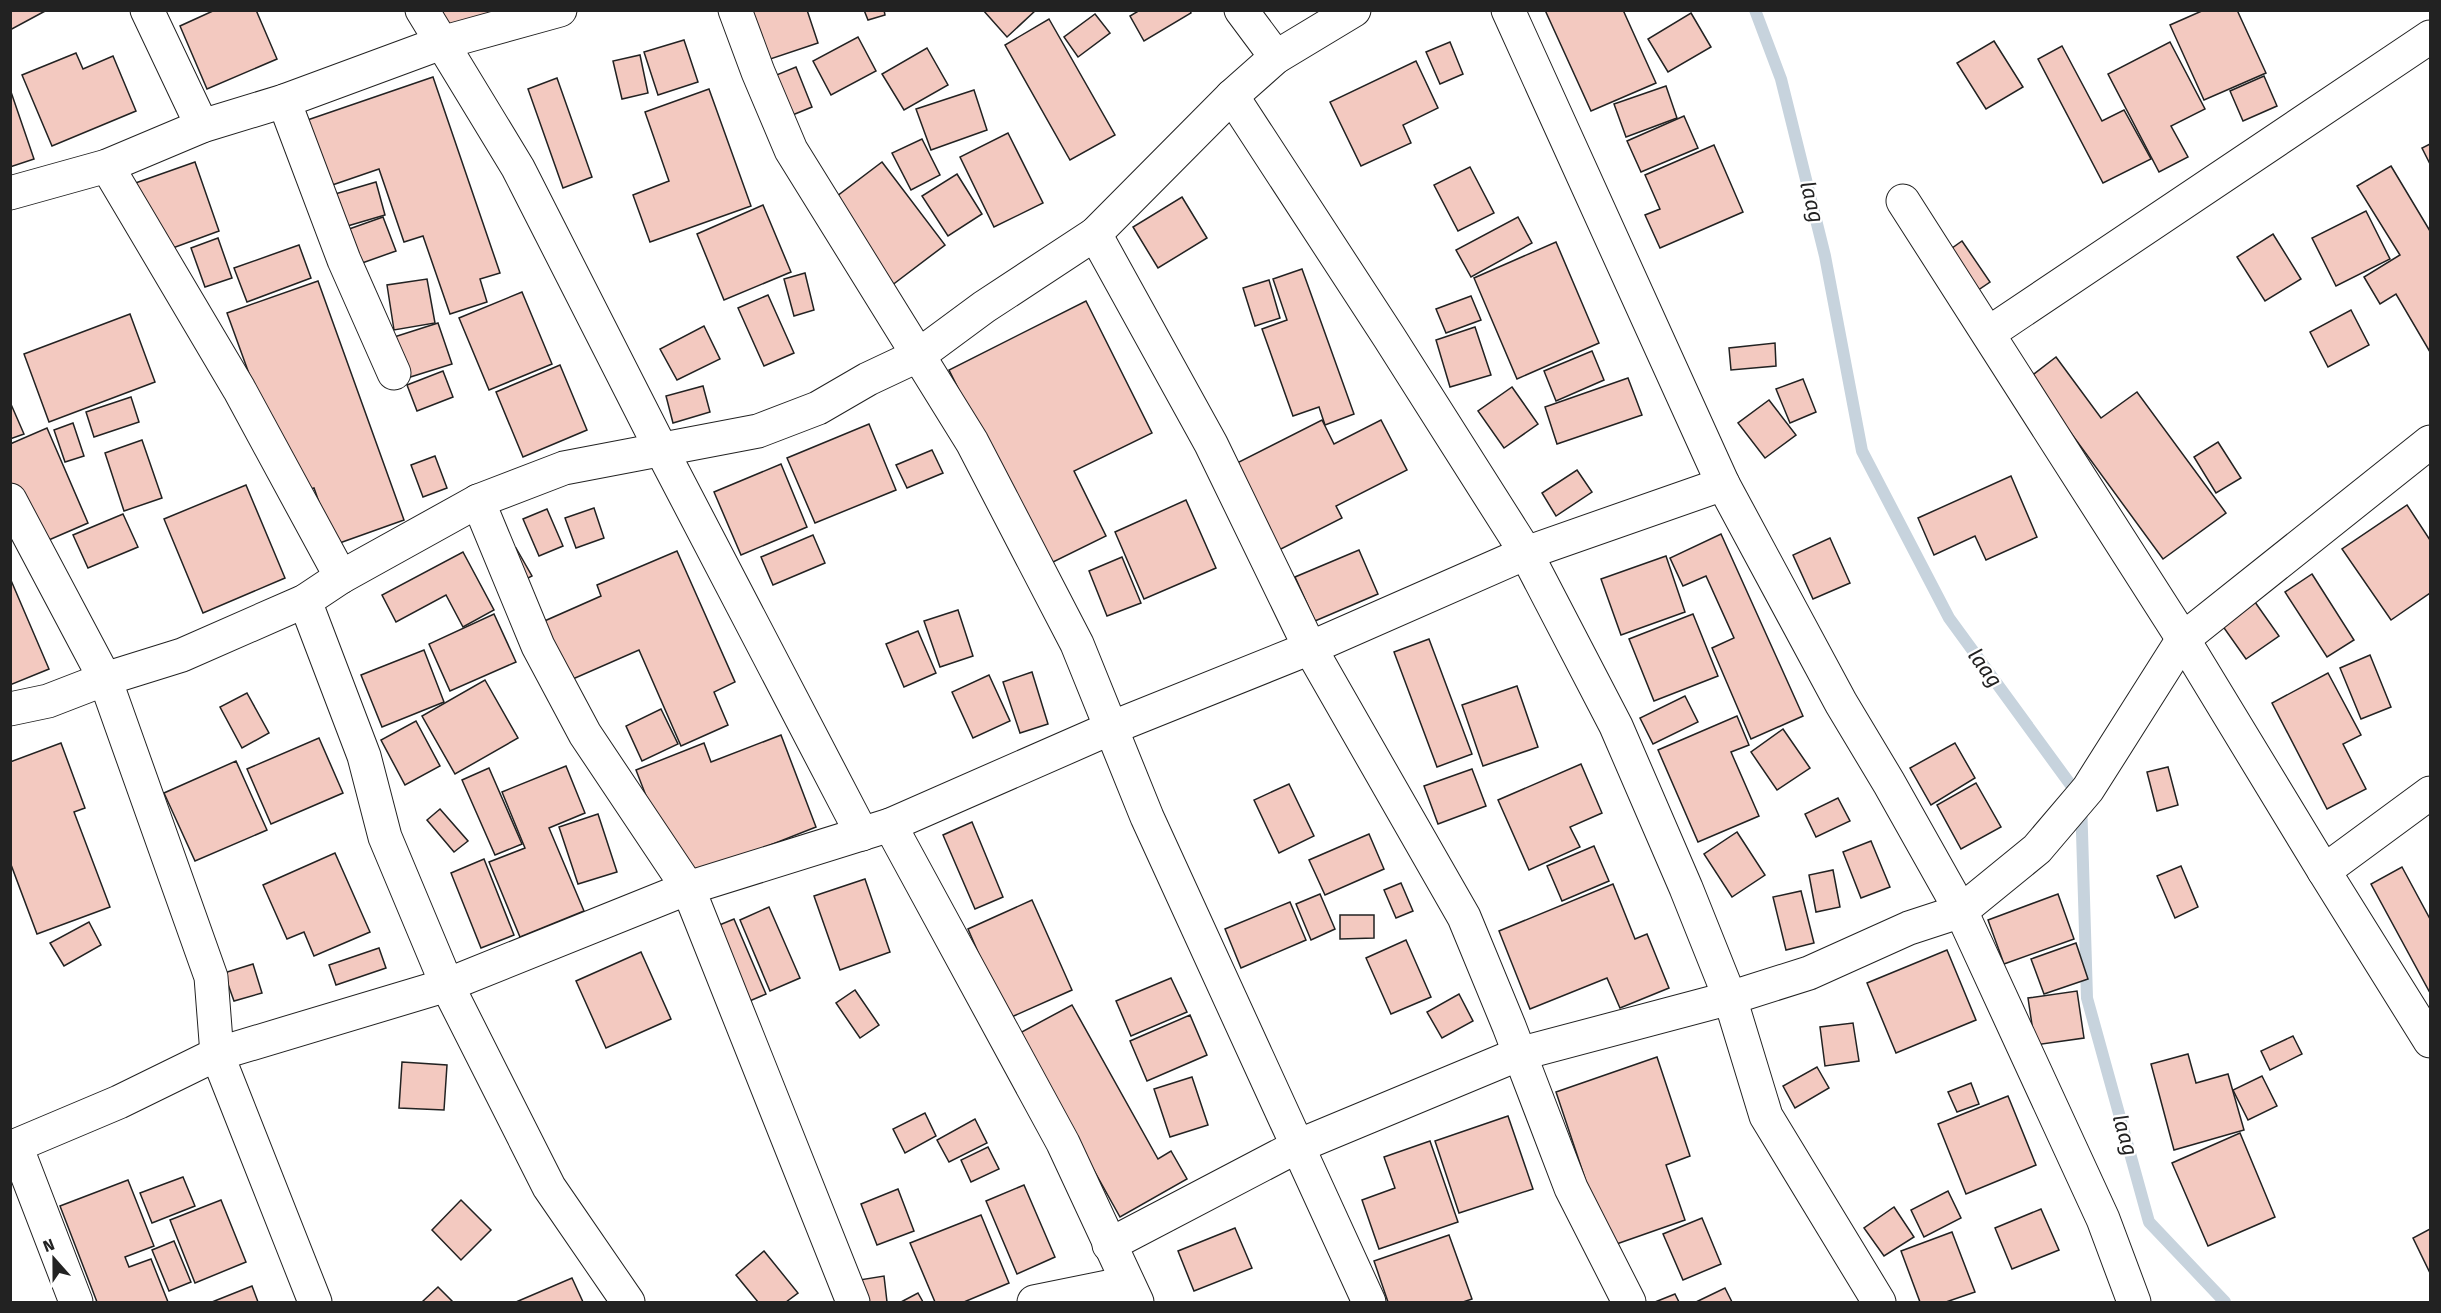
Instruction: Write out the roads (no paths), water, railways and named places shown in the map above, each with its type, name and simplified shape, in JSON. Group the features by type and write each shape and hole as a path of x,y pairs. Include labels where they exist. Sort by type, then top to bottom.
{"street":[{"path":"147,10 202,126"},
{"path":"422,10 518,168 661,448 876,830 1063,1143 1132,1293 1034,1302"},
{"path":"10,193 107,166 202,126 284,101 441,43 560,10"},
{"path":"735,10 791,150 972,442 1077,644 1147,817 1369,1302"},
{"path":"1241,10 1276,57"},
{"path":"10,709 48,701 105,679 182,655 305,601 341,577 478,501 564,468 758,431 818,408 868,379 919,355 984,308 1095,234 1232,96 1276,57 1354,10"},
{"path":"1508,10 1723,484 1841,703 1961,911 2103,1219 2134,1302"},
{"path":"1989,333 2430,37"},
{"path":"1232,96 1526,553 1616,726 1730,998 1766,1116 1879,1302"},
{"path":"284,101 344,260 394,373"},
{"path":"107,166 239,389 341,577"},
{"path":"1903,201 2183,639 2430,1041"},
{"path":"1095,234 1211,444 1310,648 1464,917 1571,1188 1629,1302"},
{"path":"1110,1245 1298,1146 1519,1054 1730,998 1809,973 1909,928 1961,911 2037,849 2088,789 2183,639 2430,442"},
{"path":"76,1302 14,1147 119,1102 218,1054 447,985 688,888 876,830 1111,728 1310,648 1526,553 1595,531 1723,484"},
{"path":"10,500 105,679 211,977 218,1054 315,1302"},
{"path":"478,501 538,646 585,734 688,888 853,1302"},
{"path":"305,601 364,756 385,837 447,985 549,1187 628,1302"},
{"path":"2324,871 2430,793"}],"waterway":[{"name":"laag","path":"1755,10 1781,79 1825,256 1862,451 1949,618 2081,799 2087,998 2149,1222 2225,1302"}]}
